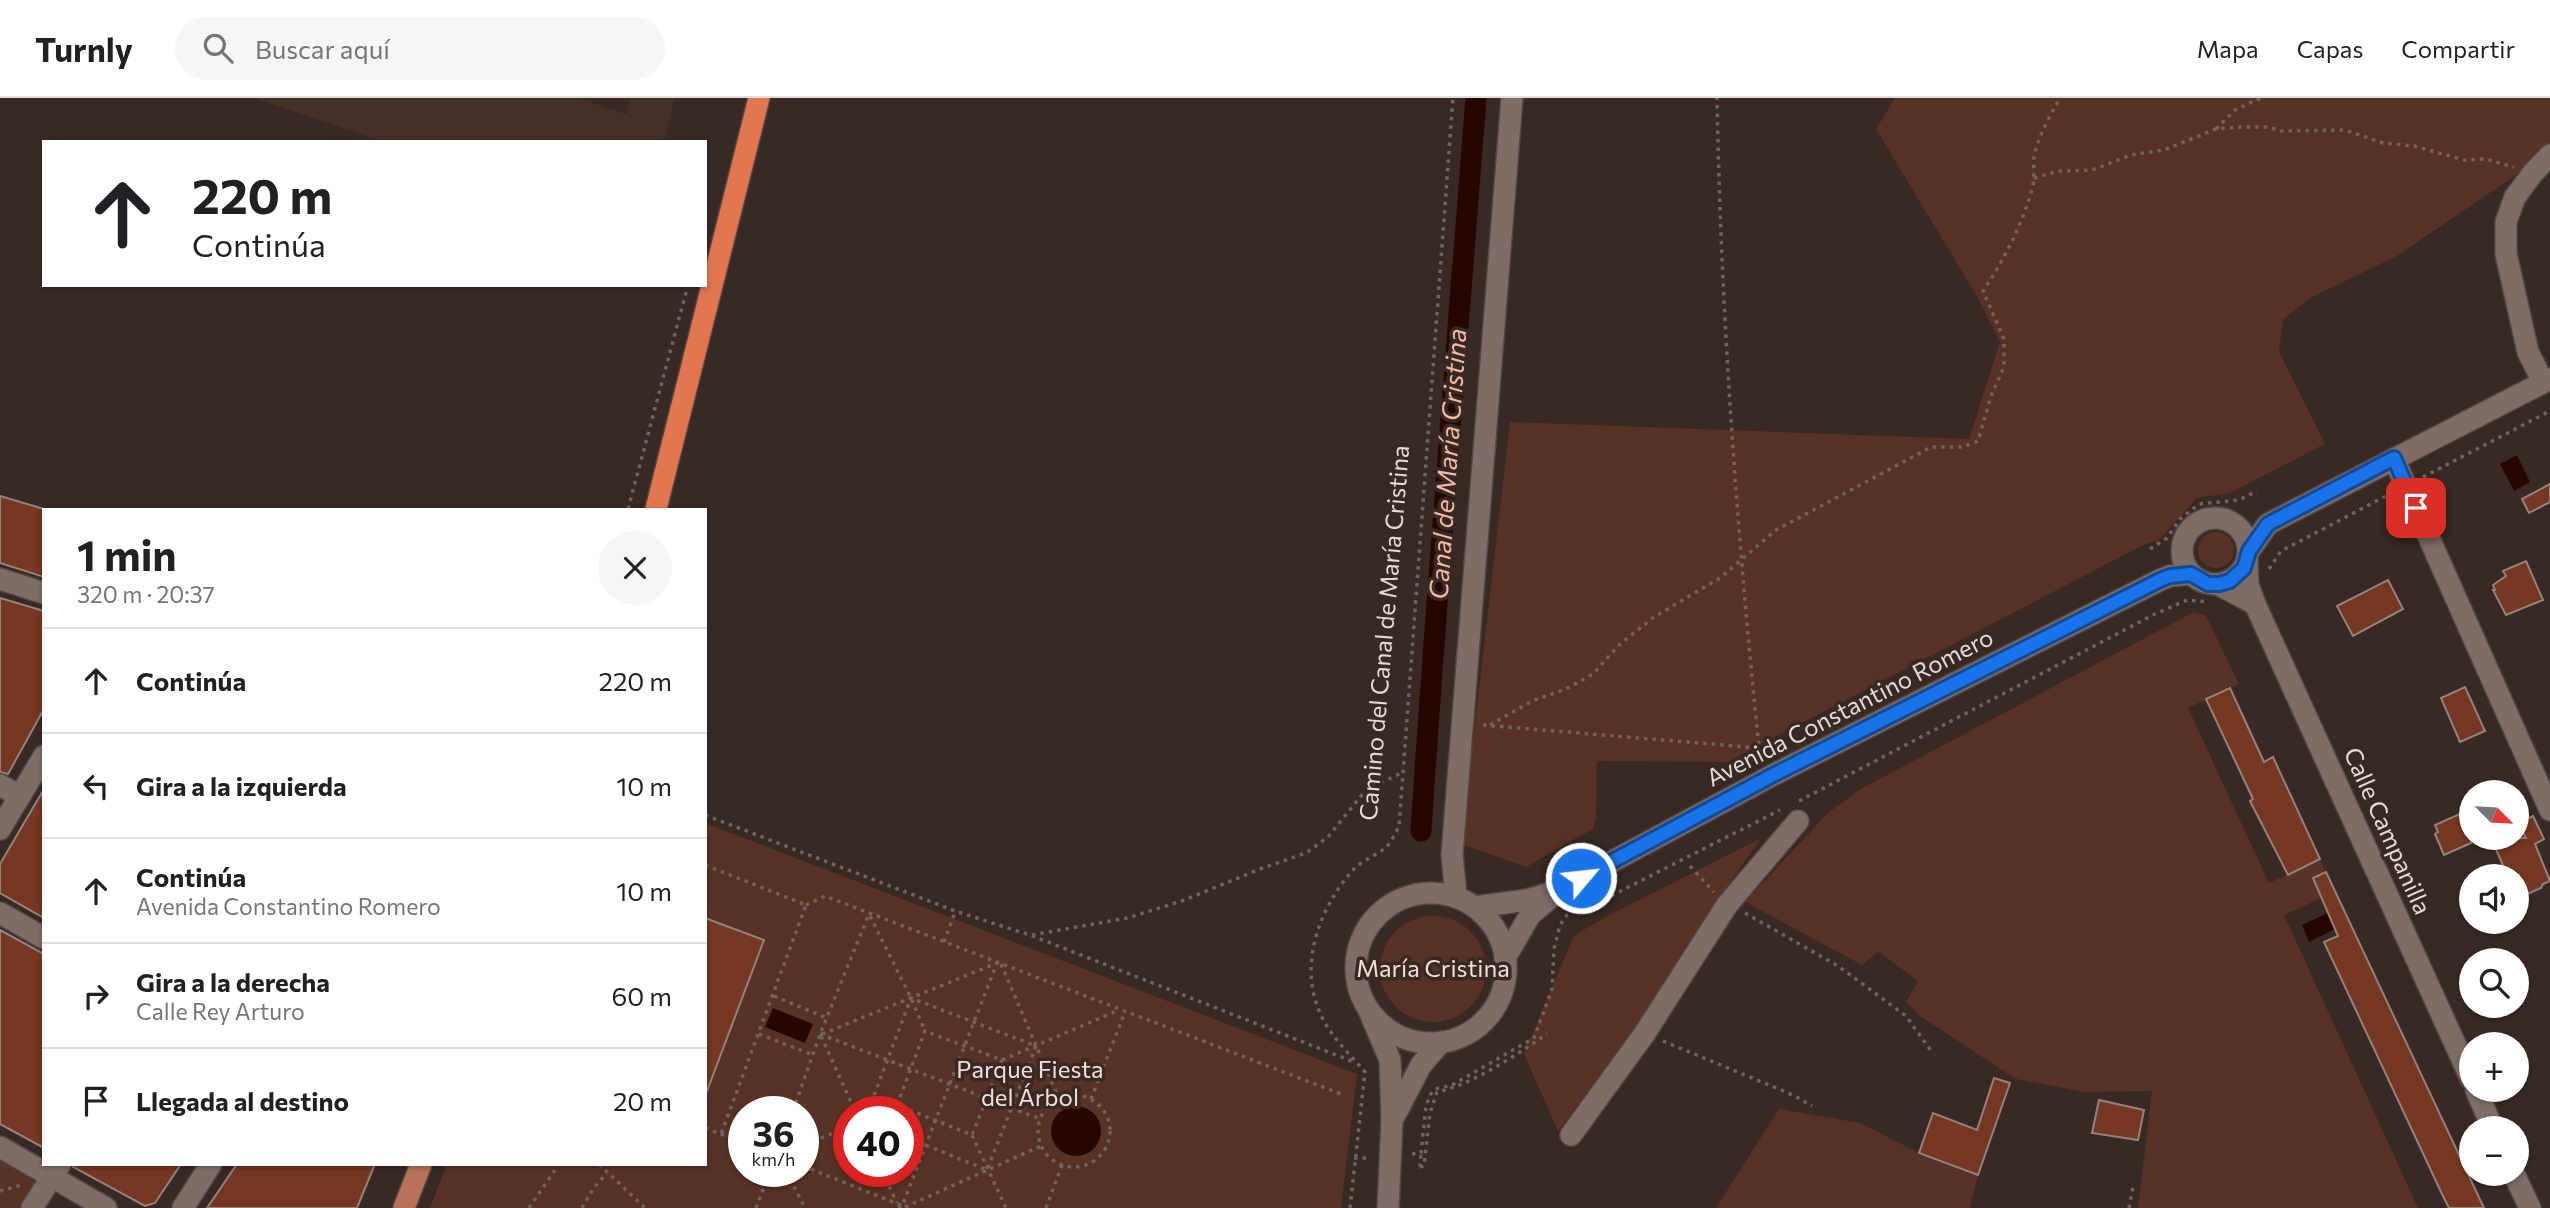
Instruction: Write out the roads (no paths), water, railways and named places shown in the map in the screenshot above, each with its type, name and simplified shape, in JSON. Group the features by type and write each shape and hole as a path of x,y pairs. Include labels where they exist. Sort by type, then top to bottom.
{"highway":[{"path":"656,508 759,98"}],"main road":[{"path":"404,1208 420,1166"}],"street":[{"path":"1455,896 1452,855 1512,98"},
{"path":"2268,524 2240,574 2230,581 2208,584 2180,575 2185,566 2182,552 2186,535 2203,520 2214,518 2235,524 2268,524 2547,380 2528,352 2505,254 2506,222 2515,197 2550,155"},
{"path":"2394,458 2550,810"},
{"path":"2235,524 2247,541 2248,556"},
{"name":"Calle Campanilla","path":"2248,556 2249,598 2459,1053"},
{"name":"Avenida Constantino Romero","path":"1475,907 1527,900 1557,891 1773,775 2180,575"},
{"path":"0,579 42,592"},
{"path":"2219,584 2249,598"},
{"path":"0,829 42,759"},
{"path":"0,785 20,796"},
{"path":"1571,1135 1645,1033 1727,905 1798,821"},
{"name":"Avenida Constantino Romero","path":"1505,958 1530,915 1557,891"},
{"path":"1370,1013 1398,1036 1415,1042 1450,1041 1472,1031 1489,1016 1501,995 1506,972 1505,958 1496,929 1483,912 1455,896 1432,892 1409,895 1387,906 1370,923 1359,945 1355,968 1359,992 1390,1060 1392,1120 1388,1208"},
{"path":"0,913 42,937"},
{"path":"1392,1120 1422,1065 1441,1042"},
{"path":"0,1147 42,1164"},
{"path":"183,1208 210,1166"},
{"path":"32,1208 56,1170 106,1208"},
{"path":"2520,1186 2530,1208"}],"waterway":[{"name":"Canal de María Cristina","path":"1421,831 1476,98"}],"park label":[{"name":"María Cristina","path":"1433,969"},
{"name":"Parque Fiesta del Árbol","path":"1030,1084"}]}
